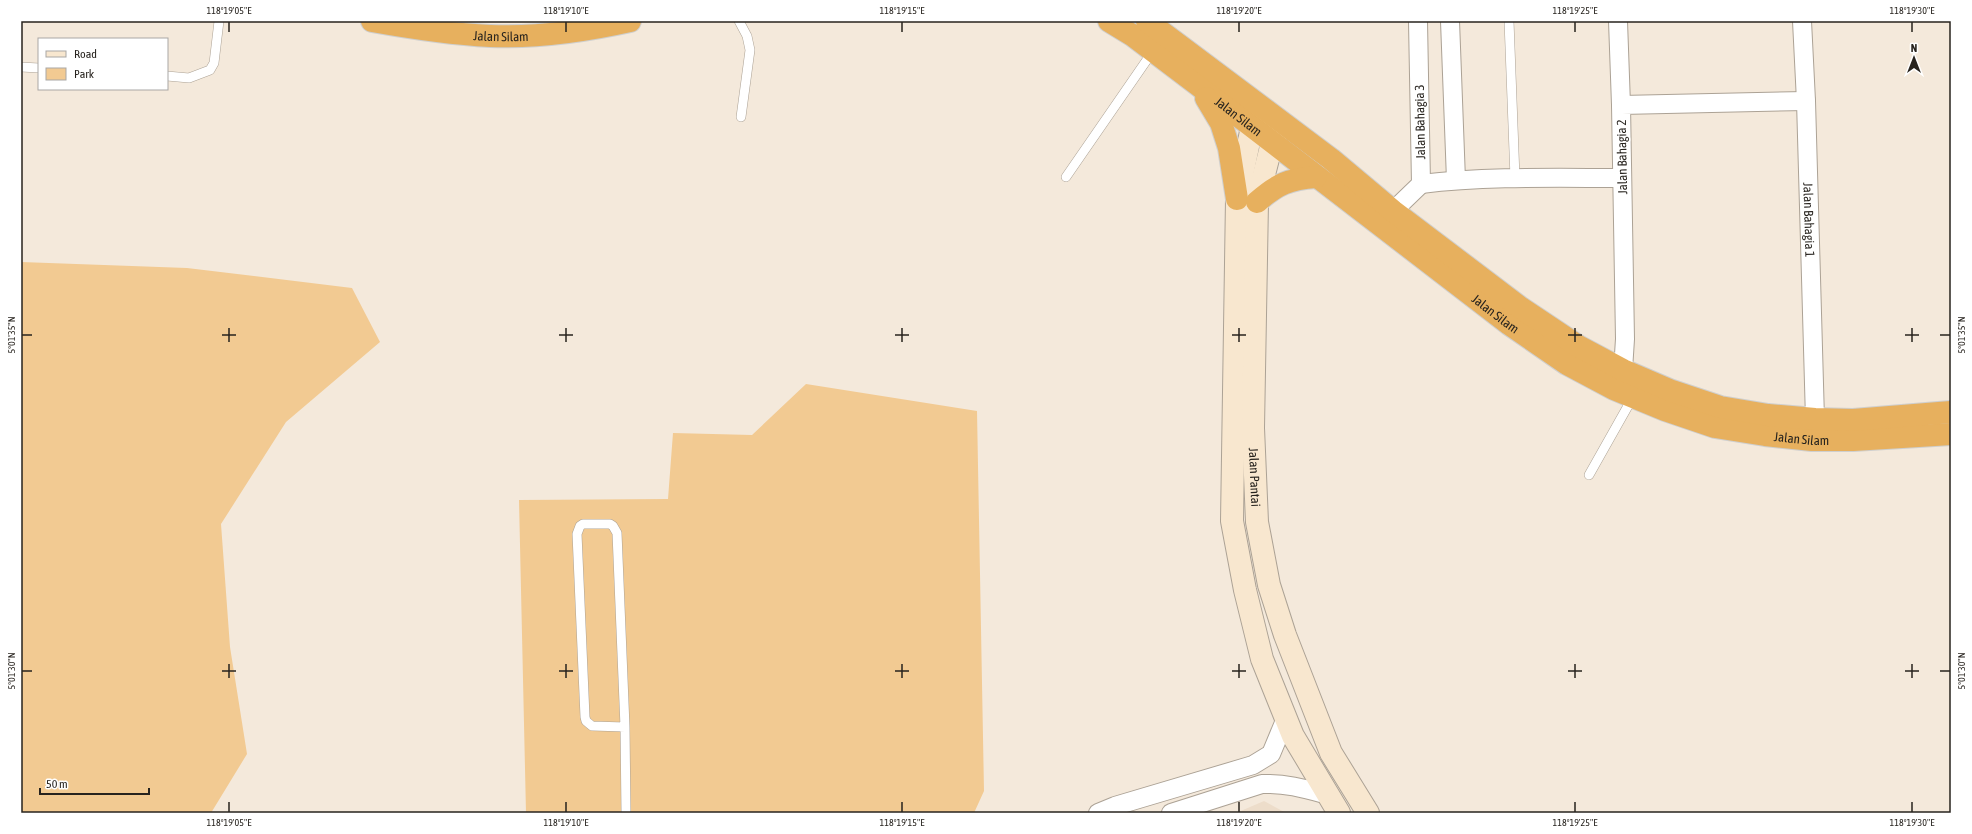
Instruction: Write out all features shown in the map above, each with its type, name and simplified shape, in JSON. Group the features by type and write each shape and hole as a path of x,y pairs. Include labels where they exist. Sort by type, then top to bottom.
{"highway":[{"name":"Jalan Silam","path":"372,21 431,31 492,36 550,34 606,27 630,21"},
{"name":"Jalan Silam","path":"1109,21 1153,51 1198,85 1509,324 1567,364 1614,389 1714,427 1765,435 1812,440 1853,440 1951,434"},
{"name":"Jalan Silam","path":"1147,21 1283,123 1393,211 1521,308 1578,346 1623,370 1672,391 1720,407 1768,415 1815,419 1853,420 1951,412"},
{"path":"1198,85 1222,123 1247,200 1280,184 1297,178 1316,177"}],"street":[{"name":"Jalan Bahagia 3","path":"1418,21 1421,184"},
{"path":"1450,21 1456,180"},
{"path":"1618,21 1621,105"},
{"name":"Jalan Bahagia 1","path":"1802,21 1806,101 1815,419"},
{"name":"Jalan Bahagia 2","path":"1623,370 1625,340 1621,105 1806,101"},
{"name":"Jalan Pantai","path":"1262,108 1252,127 1247,200 1232,521 1244,590 1262,659 1293,736 1334,804"},
{"name":"Jalan Pantai","path":"1283,123 1272,142 1247,200 1257,522 1269,585 1285,635 1332,753 1368,813"},
{"path":"1393,211 1421,184 1456,180 1515,178 1622,178"},
{"path":"1098,813 1115,806 1253,765 1271,754 1286,718"},
{"path":"1171,813 1262,784 1296,786 1334,804"}],"lane":[{"path":"168,76 189,78 210,70 214,63 219,21"},
{"path":"739,21 747,36 750,50 741,117"},
{"path":"1509,21 1515,178"},
{"path":"1066,177 1153,51"},
{"path":"21,67 38,68"},
{"path":"1588,475 1633,397"},
{"path":"625,727 592,726 586,721 577,534 580,526 583,524 610,524 616,530 617,534 625,727 626,813"}],"shaded area":[{"path":"1264,801 1286,813 1236,813"}],"green space":[{"path":"21,262 187,268 352,288 380,342 286,422 221,524 230,647 247,754 211,813 21,813"},
{"path":"806,384 977,411 984,791 974,813 526,813 519,500 668,499 673,433 752,435"}]}
